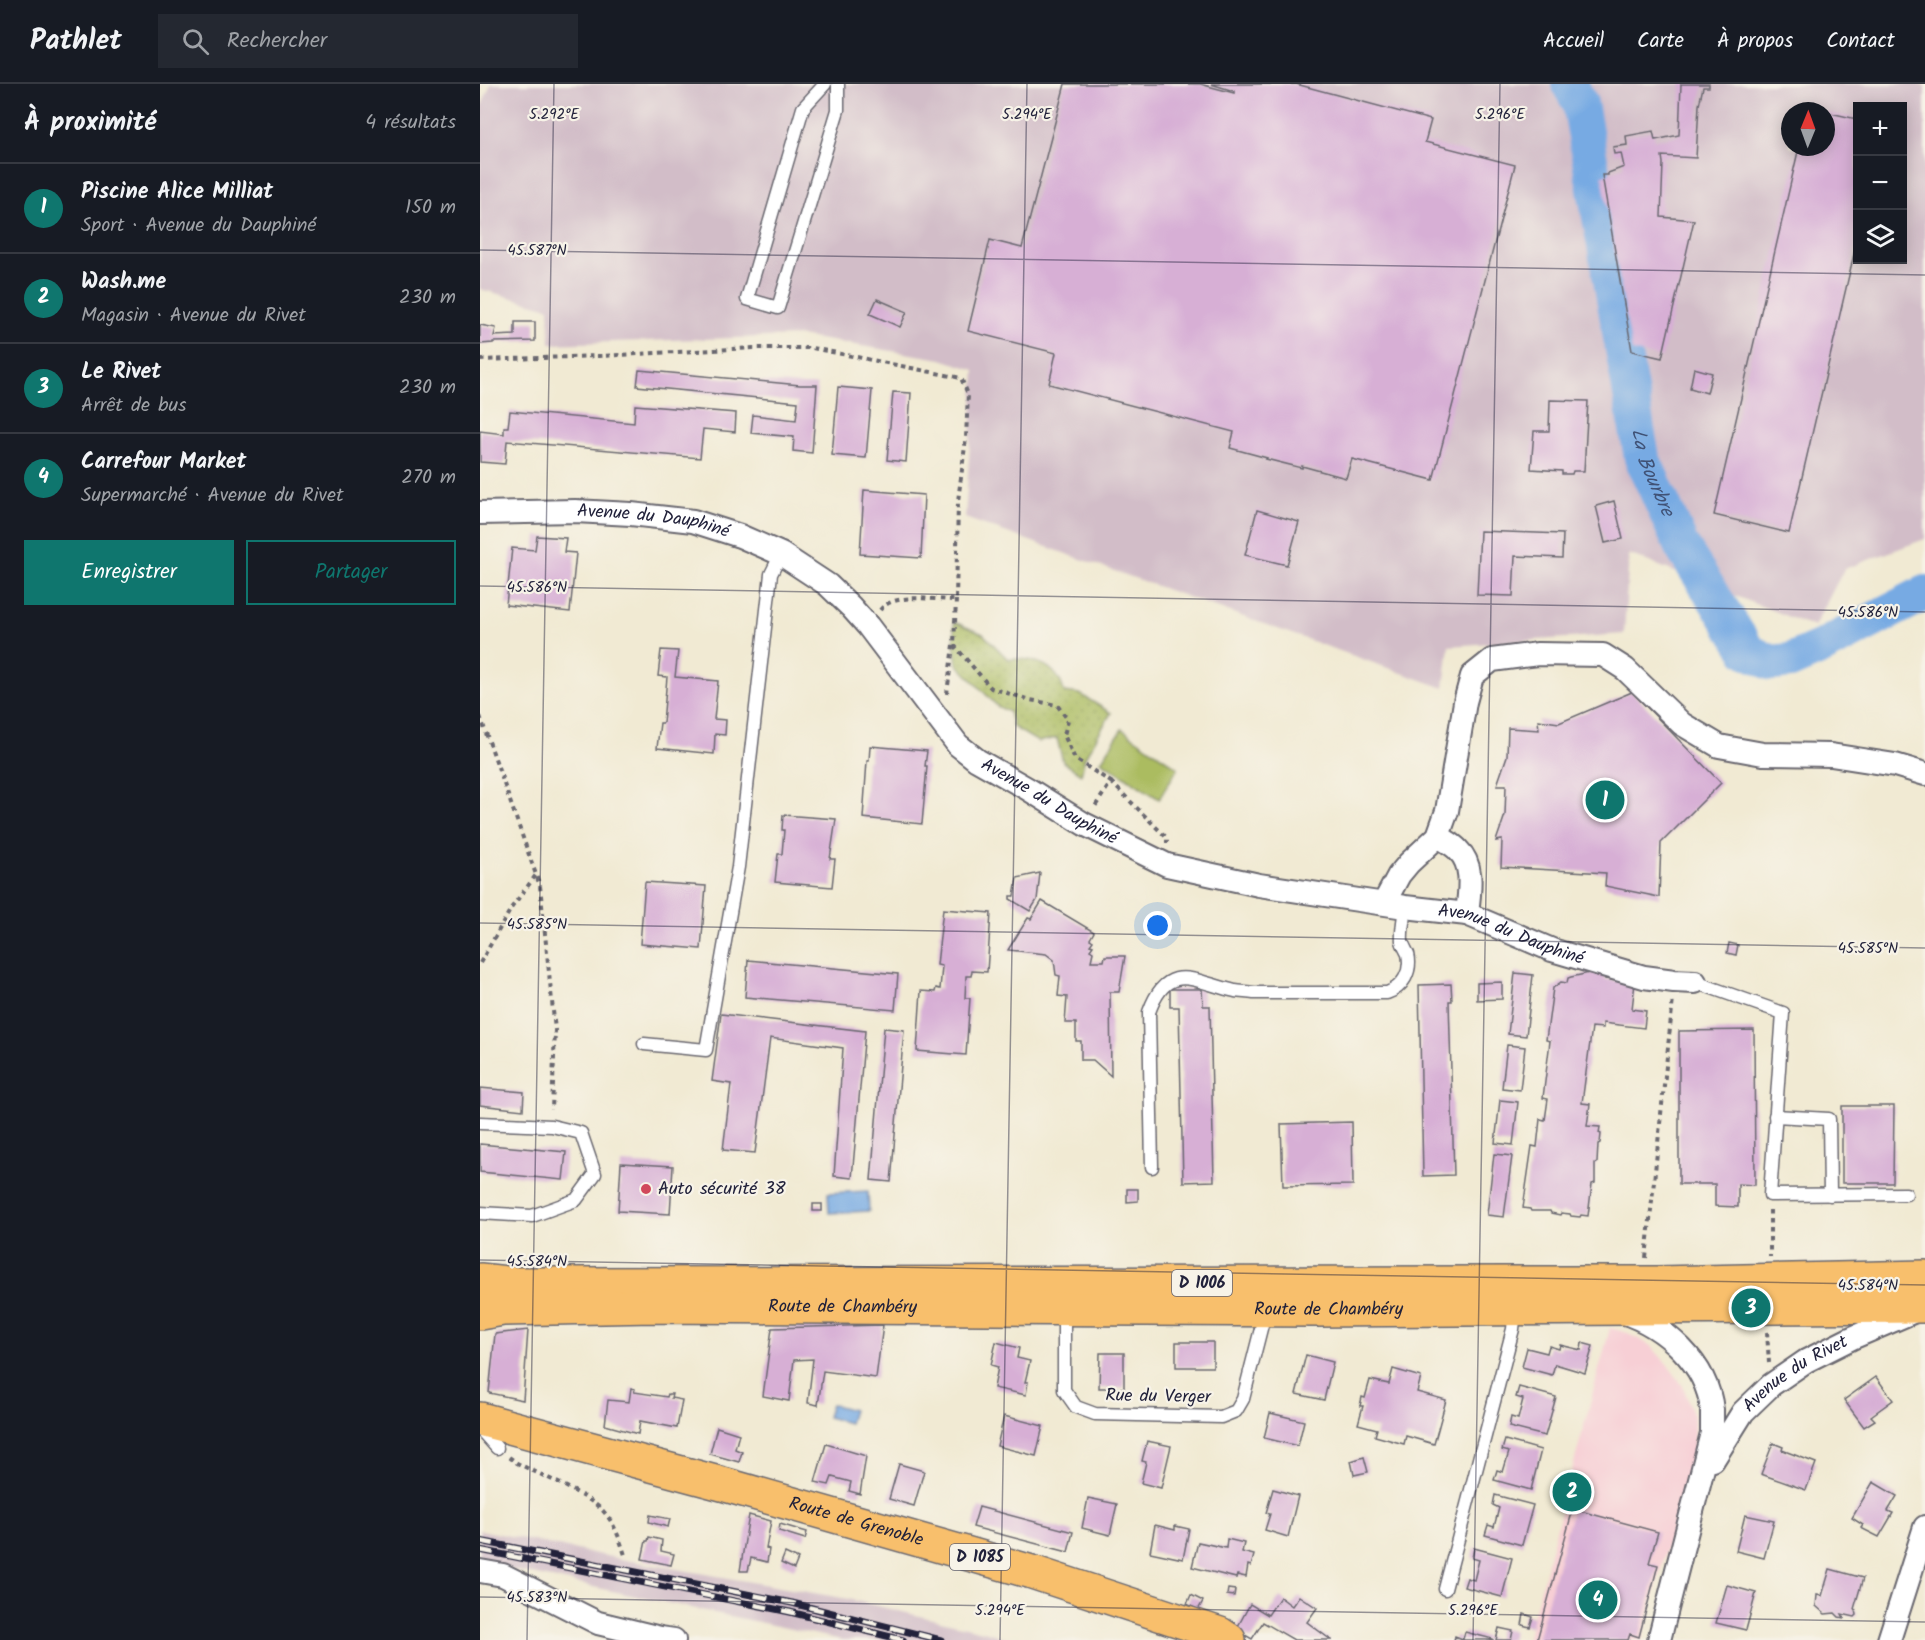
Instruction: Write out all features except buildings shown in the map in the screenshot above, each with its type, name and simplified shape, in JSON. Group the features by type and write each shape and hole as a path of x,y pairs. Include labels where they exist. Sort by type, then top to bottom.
{"main road":[{"name":"Route de Chambéry","path":"480,1280 517,1284 1657,1283 1925,1277"},
{"name":"Route de Chambéry","path":"480,1312 502,1309 654,1306 1515,1310 1925,1306"},
{"name":"Route de Grenoble","path":"480,1419 726,1485 1032,1572 1220,1634 1229,1640"}],"street":[{"name":"Avenue du Dauphiné","path":"480,513 575,511 693,521 740,536 781,554 828,585 868,626 958,745 977,760 1084,824 1167,865 1259,885 1467,914 1552,950 1644,976 1685,982"},
{"path":"1394,905 1399,875 1408,863 1438,836 1447,812 1463,713 1472,676 1492,660 1538,654 1603,654 1625,669 1682,724 1719,746 1763,754 1831,755 1895,765 1925,774"},
{"path":"1438,836 1459,850 1468,865 1470,880 1467,914"},
{"name":"Avenue du Rivet","path":"1700,1482 1743,1412 1771,1385 1806,1361 1925,1306"},
{"name":"Avenue du Rivet","path":"1615,1309 1643,1319 1668,1336 1692,1361 1704,1384 1712,1409 1712,1433 1659,1640"},
{"path":"1889,1640 1925,1527"},
{"path":"480,1571 503,1575 602,1631 674,1640"}],"lane":[{"path":"825,84 803,108 747,299 778,308 838,110 838,84"},
{"path":"644,1044 706,1050 738,867 771,574 781,554"},
{"path":"1152,1167 1149,1012 1160,989 1168,981 1199,979 1236,991 1254,993 1387,993 1397,989 1408,971 1408,956 1394,905"},
{"path":"1685,982 1783,1013 1770,1195 1906,1194"},
{"path":"1775,1116 1829,1119 1830,1195"},
{"path":"480,1123 552,1126 581,1133 594,1174 576,1200 532,1216 480,1214"},
{"name":"Rue du Verger","path":"1064,1309 1064,1390 1076,1407 1095,1414 1221,1417 1236,1411 1243,1399 1266,1310"},
{"path":"1445,1589 1515,1310"},
{"path":"480,1429 497,1448"}],"path":[{"path":"480,360 753,348 812,348 961,378 968,394 966,438 958,501 954,645 943,725"},
{"path":"868,626 884,605 902,598 956,600"},
{"path":"954,645 991,688 1030,700 1057,705 1068,720 1064,735 1075,759 1111,782 1167,838 1167,865"},
{"path":"480,716 540,886 555,1030 552,1126"},
{"path":"1084,824 1111,782"},
{"path":"480,963 512,907 536,874"},
{"path":"1645,1263 1685,982"},
{"path":"1770,1195 1770,1263"},
{"path":"1767,1331 1771,1385"},
{"path":"497,1448 517,1463 593,1502 605,1513 616,1531 625,1555"}],"shaded area":[{"path":"491,84 1918,84 1925,87 1925,539 1844,569 1814,627 1629,554 1624,634 1449,646 1444,688 965,518 975,370 941,359 800,336 550,344 549,308 480,289 480,110"},
{"path":"1610,1328 1628,1333 1651,1346 1683,1386 1694,1416 1694,1447 1642,1640 1527,1640"},
{"path":"480,1530 630,1561 848,1599 1012,1640 842,1640 480,1563"}],"green space":[{"path":"954,622 983,634 1008,659 1036,661 1044,665 1056,675 1064,692 1080,694 1111,713 1085,757 1081,774 1063,762 1057,738 1038,742 1013,727 1009,712 997,706 957,664"},
{"path":"1122,729 1178,768 1159,799 1101,761"}],"water":[{"path":"868,1191 869,1211 829,1213 828,1193"},
{"path":"831,1404 853,1410 849,1423 827,1417"}],"waterway":[{"name":"La Bourbre","path":"1569,84 1580,103 1642,458 1682,547 1748,651 1772,663 1790,661 1822,647 1925,593"}],"railway":[{"path":"480,1541 792,1603 941,1640"},
{"path":"480,1550 790,1612 903,1640"}],"place":[{"name":"Piscine Alice Milliat","path":"1605,800"},
{"name":"Auto sécurité 38","path":"646,1189"},
{"name":"Le Rivet","path":"1751,1308"},
{"name":"Wash.me","path":"1572,1492"},
{"name":"Carrefour Market","path":"1598,1600"}]}
